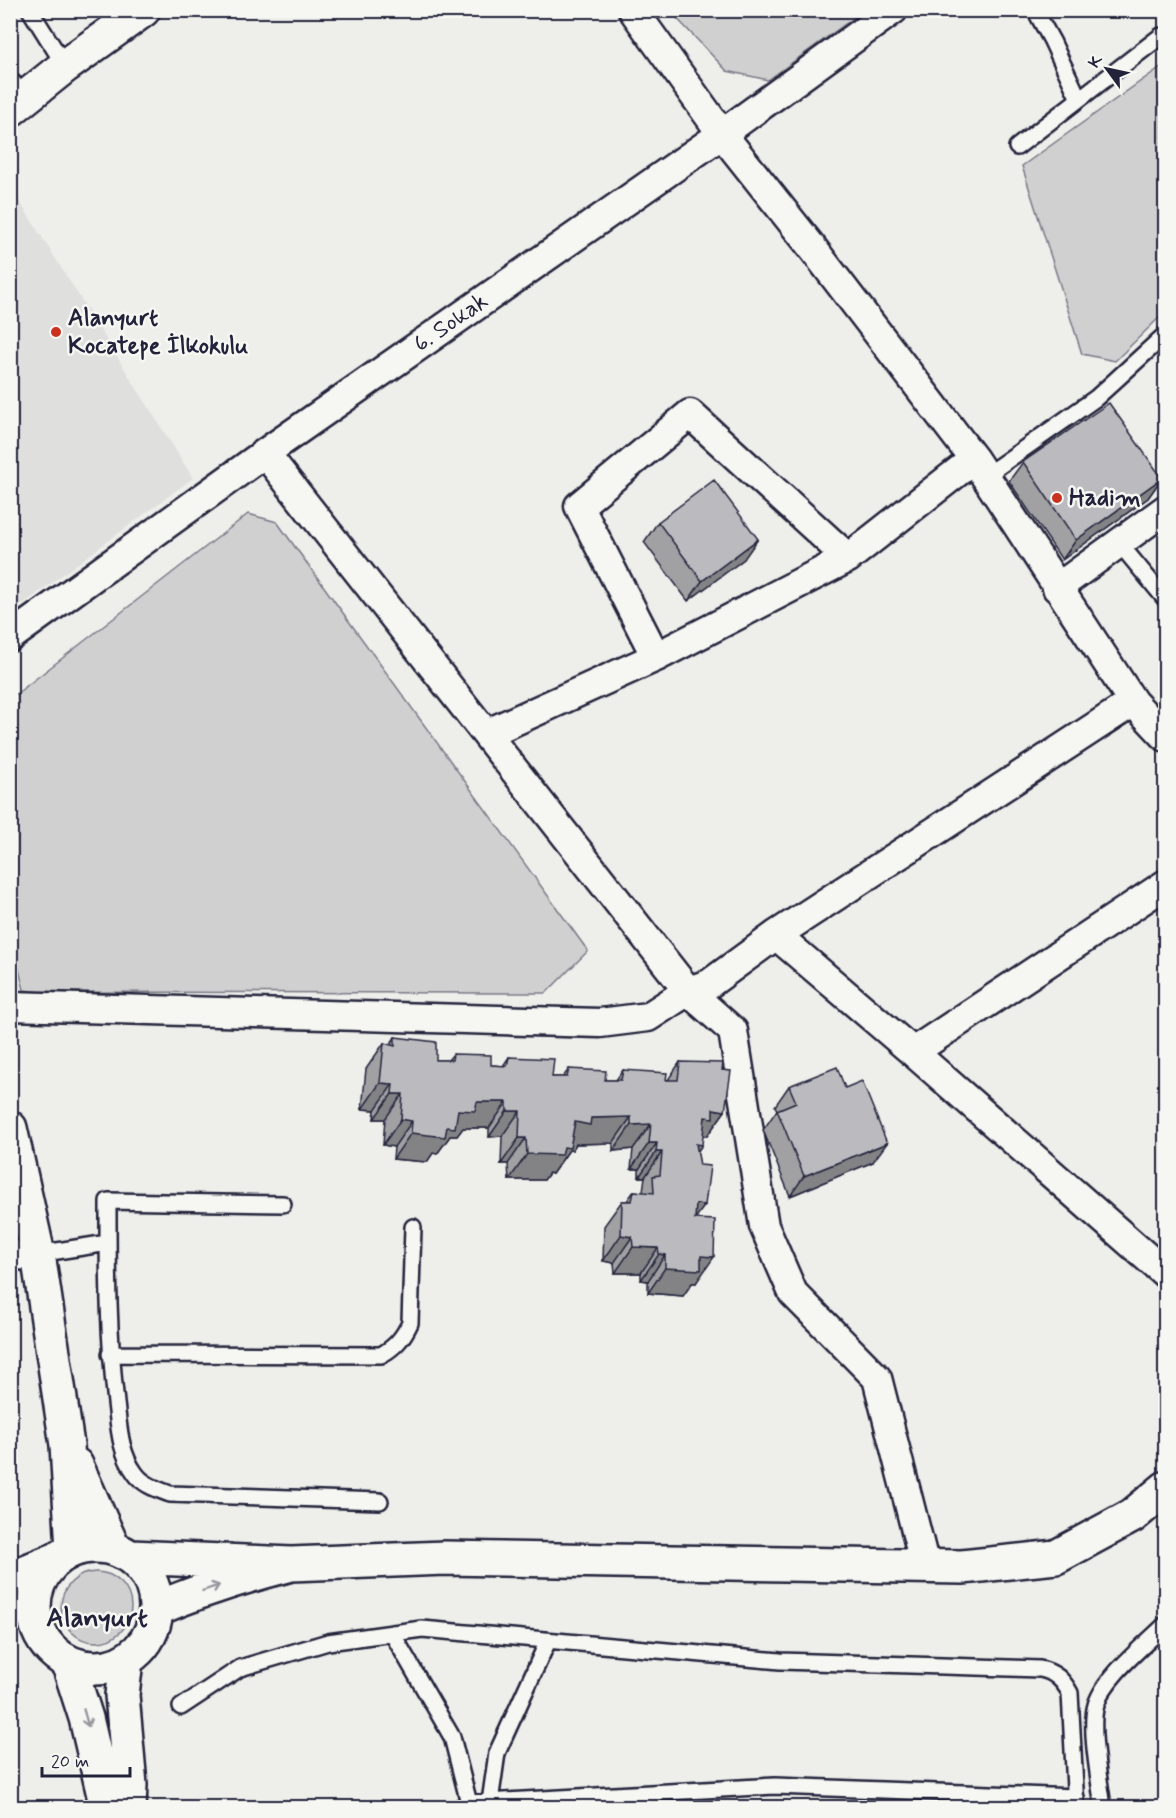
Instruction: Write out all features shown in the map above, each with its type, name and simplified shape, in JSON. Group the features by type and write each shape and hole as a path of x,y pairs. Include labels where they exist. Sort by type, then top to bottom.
{"street":[{"path":"16,96 65,66 143,10"},
{"path":"633,10 722,134 811,246 979,468 1133,702 1166,737"},
{"name":"6. Sokak","path":"10,637 265,453 722,134 893,10"},
{"path":"656,657 579,506 690,414 848,558"},
{"path":"265,453 688,991 733,1031 764,1226 793,1293 877,1378 925,1566"},
{"path":"486,734 656,657 848,558 979,468"},
{"path":"1057,588 1166,509"},
{"path":"10,1006 600,1023 648,1017 688,991 709,984 776,935 1133,702"},
{"path":"913,1052 1166,884"},
{"path":"776,935 1166,1274"},
{"path":"10,1128 24,1255 67,1444 122,1553 145,1571 154,1590 156,1609 152,1629 142,1647 126,1660 108,1667 88,1668 68,1662 51,1651 39,1634 34,1615 35,1594 42,1575 64,1555 67,1444"},
{"path":"10,1578 64,1555 93,1546 122,1553 291,1564 445,1558 962,1567 1056,1557 1132,1516 1166,1488"},
{"path":"156,1609 240,1578 291,1564"},
{"path":"10,1617 39,1634"},
{"path":"126,1660 122,1695 130,1785 129,1808"},
{"path":"68,1662 86,1718 107,1808"}],"lane":[{"path":"30,10 65,66"},
{"path":"1035,10 1079,99"},
{"path":"1017,147 1161,36"},
{"path":"979,468 1096,398 1166,334"},
{"path":"1119,543 1166,600"},
{"path":"283,1203 108,1201 110,1354 121,1440 135,1474 147,1485 170,1494 380,1501"},
{"path":"110,1354 381,1355 396,1345 405,1335 410,1323 413,1227"},
{"path":"24,1255 108,1243"},
{"path":"1103,1808 1093,1721 1096,1703 1110,1679 1166,1624"},
{"path":"181,1707 240,1668 328,1642 392,1633 422,1629 780,1661 1040,1669 1050,1671 1065,1684 1070,1693 1076,1802 775,1786 464,1805 452,1737 392,1633"},
{"path":"490,1802 497,1754 548,1641"}],"shaded area":[{"path":"670,11 863,11 768,80 727,71"},
{"path":"1165,64 1165,312 1115,361 1082,354 1022,166"},
{"name":"Alanyurt Kocatepe İlkokulu","path":"10,186 193,478 11,613 10,613"},
{"path":"248,514 277,522 588,951 546,993 41,992 24,990 10,933 11,698"},
{"path":"96,1572 109,1575 121,1582 128,1594 131,1607 128,1620 121,1632 109,1639 96,1642 83,1639 71,1632 64,1620 61,1607 64,1594 71,1582 83,1575"}],"building":[{"path":"1109,403 1162,478 1076,540 1023,462"},
{"path":"714,480 758,539 702,581 658,522"},
{"path":"395,1037 436,1042 436,1060 452,1060 453,1054 491,1055 491,1065 507,1066 509,1057 554,1059 552,1077 567,1077 569,1069 606,1071 605,1080 621,1080 623,1070 667,1073 666,1080 678,1080 680,1062 723,1063 722,1070 731,1071 725,1111 713,1109 713,1118 705,1117 702,1145 696,1144 700,1165 710,1166 705,1205 696,1204 695,1219 715,1220 714,1257 701,1256 701,1270 665,1268 665,1255 659,1254 658,1248 633,1247 632,1237 621,1235 622,1201 632,1201 634,1191 654,1193 653,1176 660,1175 662,1152 656,1152 657,1143 649,1143 651,1124 631,1125 631,1117 591,1118 590,1125 575,1122 570,1148 564,1147 562,1155 527,1154 526,1138 519,1138 520,1111 507,1111 507,1102 477,1102 475,1111 458,1110 455,1128 447,1127 445,1137 411,1133 412,1121 401,1119 403,1094 392,1094 393,1084 380,1083 384,1043 395,1046"},
{"path":"837,1067 845,1088 862,1081 887,1143 804,1176 777,1110 796,1102 789,1086"},
{"path":"11,1412 11,1493 10,1493"}],"place":[{"name":"Alanyurt Kocatepe İlkokulu","path":"56,332"},
{"name":"Hadim","path":"1057,498"}],"district":[{"name":"Alanyurt","path":"97,1618"}]}
